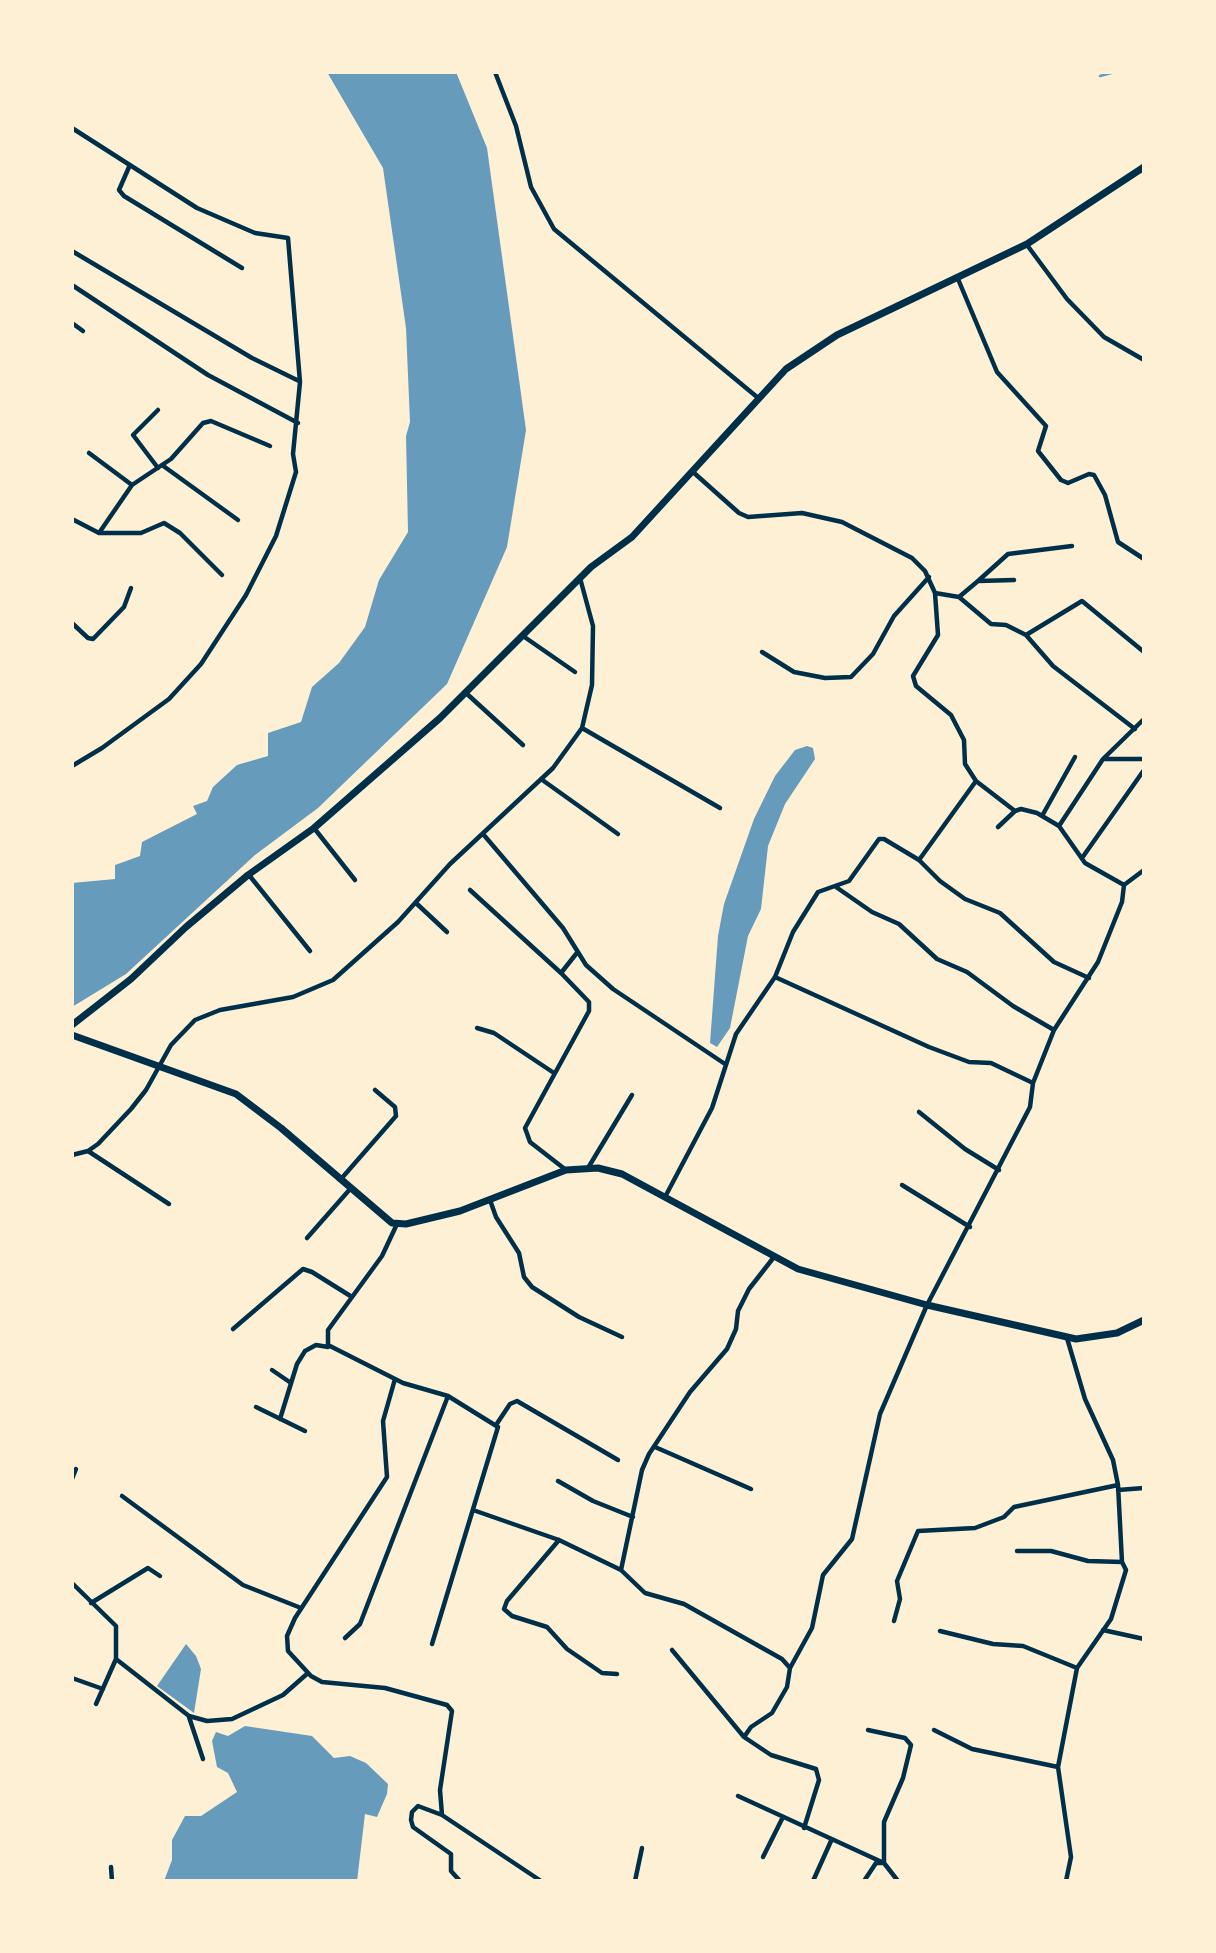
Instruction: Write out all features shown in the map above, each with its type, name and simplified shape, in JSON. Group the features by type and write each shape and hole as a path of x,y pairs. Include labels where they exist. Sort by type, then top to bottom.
{"main road":[{"path":"72,1025 131,979 248,875 313,828 466,694 580,579 632,537 693,472 757,397 810,351 1027,244 1144,167"},
{"path":"72,1035 236,1094 341,1179 380,1216 397,1224 434,1219 566,1170 588,1168 622,1174 798,1269 927,1305 1067,1338 1102,1336 1144,1320"}],"street":[{"path":"495,72 516,125 531,187 554,229 757,397"},
{"path":"72,128 129,166 233,226 288,238 300,382 293,454 296,472 276,537 233,616 201,664 169,699 102,748 72,766"},
{"path":"129,166 120,190 124,196 242,268"},
{"path":"1027,244 1067,299 1104,337 1144,360"},
{"path":"72,251 252,358 300,382"},
{"path":"957,279 997,372 1046,426 1038,451 1062,480 1069,483 1089,474 1094,475 1105,495 1118,542 1144,559"},
{"path":"72,285 208,375 298,423"},
{"path":"72,323 83,331"},
{"path":"158,410 133,435 160,467 238,520"},
{"path":"99,533 132,485 160,467 203,423 211,421 270,446"},
{"path":"89,453 132,485"},
{"path":"693,472 738,513 748,517 802,513 842,522 912,558 929,577 935,593 938,635 913,677 916,687 951,715 964,740 965,764 976,781 1014,811"},
{"path":"72,519 99,533 141,533 163,523 180,533 222,575"},
{"path":"959,597 1008,554 1072,546"},
{"path":"762,652 794,673 825,678 851,677 873,654 894,616 929,577"},
{"path":"72,1155 88,1151 131,1108 159,1068 171,1045 195,1020 220,1010 293,997 332,980 416,903 450,864 568,751 582,728 592,685 593,626 580,579"},
{"path":"978,581 1014,580"},
{"path":"72,623 88,638 93,639 124,607 131,588"},
{"path":"935,593 959,597 991,624 1006,625 1026,635 1053,667 1135,729"},
{"path":"1026,635 1082,601 1144,652"},
{"path":"523,636 575,672"},
{"path":"466,694 523,746"},
{"path":"1059,826 1103,759 1144,719"},
{"path":"582,728 720,808"},
{"path":"1042,816 1075,757"},
{"path":"1103,759 1144,759"},
{"path":"1082,858 1144,770"},
{"path":"541,779 618,834"},
{"path":"919,860 976,781"},
{"path":"998,827 1014,811 1030,810 1059,826 1082,858 1105,877 1124,885"},
{"path":"313,828 355,880"},
{"path":"482,834 563,928 576,954 613,989 725,1064"},
{"path":"665,1197 712,1108 736,1034 775,977 793,932 818,892 849,881 879,839 884,839 919,860 940,881 965,899 1000,913 1054,962 1090,978"},
{"path":"744,1737 751,1727 772,1713 787,1687 790,1668 812,1628 823,1574 852,1539 880,1414 927,1305 970,1227 1030,1107 1033,1083 1054,1030 1090,978 1122,902 1124,885 1144,870"},
{"path":"248,875 310,951"},
{"path":"836,887 872,912 898,924 937,959 967,972 1013,1006 1054,1030"},
{"path":"470,890 561,973 591,1006 527,1122 525,1135 566,1170"},
{"path":"416,903 447,932"},
{"path":"561,973 576,954"},
{"path":"775,977 929,1047 969,1062 990,1063 1033,1083"},
{"path":"477,1028 494,1033 554,1073"},
{"path":"341,1179 396,1116 395,1107 375,1090"},
{"path":"588,1168 632,1095"},
{"path":"919,1112 965,1149 999,1170"},
{"path":"88,1151 169,1205"},
{"path":"902,1185 970,1227"},
{"path":"307,1238 351,1188"},
{"path":"490,1200 496,1217 519,1253 524,1277 531,1287 579,1317 622,1337"},
{"path":"332,1349 326,1340 328,1330 389,1244 397,1224"},
{"path":"621,1570 642,1470 690,1392 727,1349 736,1329 738,1311 749,1289 774,1257"},
{"path":"233,1329 303,1269 323,1277 352,1297"},
{"path":"1066,1881 1072,1857 1058,1767 1077,1668 1111,1619 1126,1570 1122,1562 1118,1488 1106,1440 1084,1399 1067,1338"},
{"path":"280,1419 305,1351 316,1345 332,1349 395,1380 448,1396 496,1424"},
{"path":"272,1370 291,1383"},
{"path":"395,1380 383,1421 387,1477 301,1608 287,1636 287,1645 288,1651 308,1673 322,1682 385,1688 447,1705 452,1711 440,1790 442,1815"},
{"path":"345,1638 360,1624 448,1396"},
{"path":"432,1644 497,1433 496,1424 510,1404 517,1401 618,1460"},
{"path":"256,1407 305,1431"},
{"path":"655,1447 751,1489"},
{"path":"72,1479 76,1469"},
{"path":"558,1481 593,1501 633,1517"},
{"path":"894,1621 900,1599 897,1581 918,1531 975,1528 1004,1517 1014,1507 1118,1488 1144,1488"},
{"path":"122,1496 243,1585 301,1608"},
{"path":"473,1510 559,1540 621,1570 645,1593 684,1604 782,1659 790,1668"},
{"path":"559,1540 507,1601 504,1609 512,1616 547,1627 566,1649 603,1673 617,1674"},
{"path":"1017,1551 1051,1551 1088,1561 1122,1562"},
{"path":"91,1602 148,1568 160,1576"},
{"path":"72,1583 116,1626 116,1659 96,1704"},
{"path":"1103,1630 1144,1639"},
{"path":"940,1631 993,1644 1023,1646 1077,1668"},
{"path":"672,1650 744,1737 771,1755 816,1769 820,1780 804,1828"},
{"path":"116,1659 189,1716 207,1721 232,1719 283,1695 308,1673"},
{"path":"72,1678 103,1689"},
{"path":"189,1716 203,1759"},
{"path":"868,1730 905,1738 911,1745 903,1777 884,1822 884,1863"},
{"path":"934,1730 972,1749 1058,1767"},
{"path":"738,1796 831,1841 884,1863 898,1881"},
{"path":"460,1881 451,1871 451,1854 413,1827 412,1811 418,1806 442,1815 541,1881"},
{"path":"763,1857 783,1817"},
{"path":"813,1881 831,1841"},
{"path":"635,1881 642,1848"},
{"path":"863,1881 876,1863 884,1863"},
{"path":"111,1867 112,1881"}],"water":[{"path":"327,72 456,72 487,148 526,430 507,547 447,684 318,808 255,855 126,974 72,1007 72,883 115,879 115,865 140,856 142,842 197,814 193,806 207,801 213,787 237,765 268,756 268,733 301,722 312,687 339,663 365,627 379,580 408,532 406,436 410,422 406,328 383,168"},
{"path":"807,746 813,748 815,759 785,804 768,846 761,909 748,936 730,1028 717,1047 710,1043 718,936 724,904 754,819 775,776 795,750"},
{"path":"186,1644 196,1656 201,1669 194,1713 157,1686"},
{"path":"245,1726 312,1736 334,1758 350,1756 366,1763 388,1784 387,1794 377,1817 365,1814 357,1881 164,1881 172,1860 172,1840 185,1816 201,1816 237,1792 228,1773 217,1767 212,1741 216,1732 228,1736"}],"waterway":[{"path":"1100,76 1115,72"}]}
